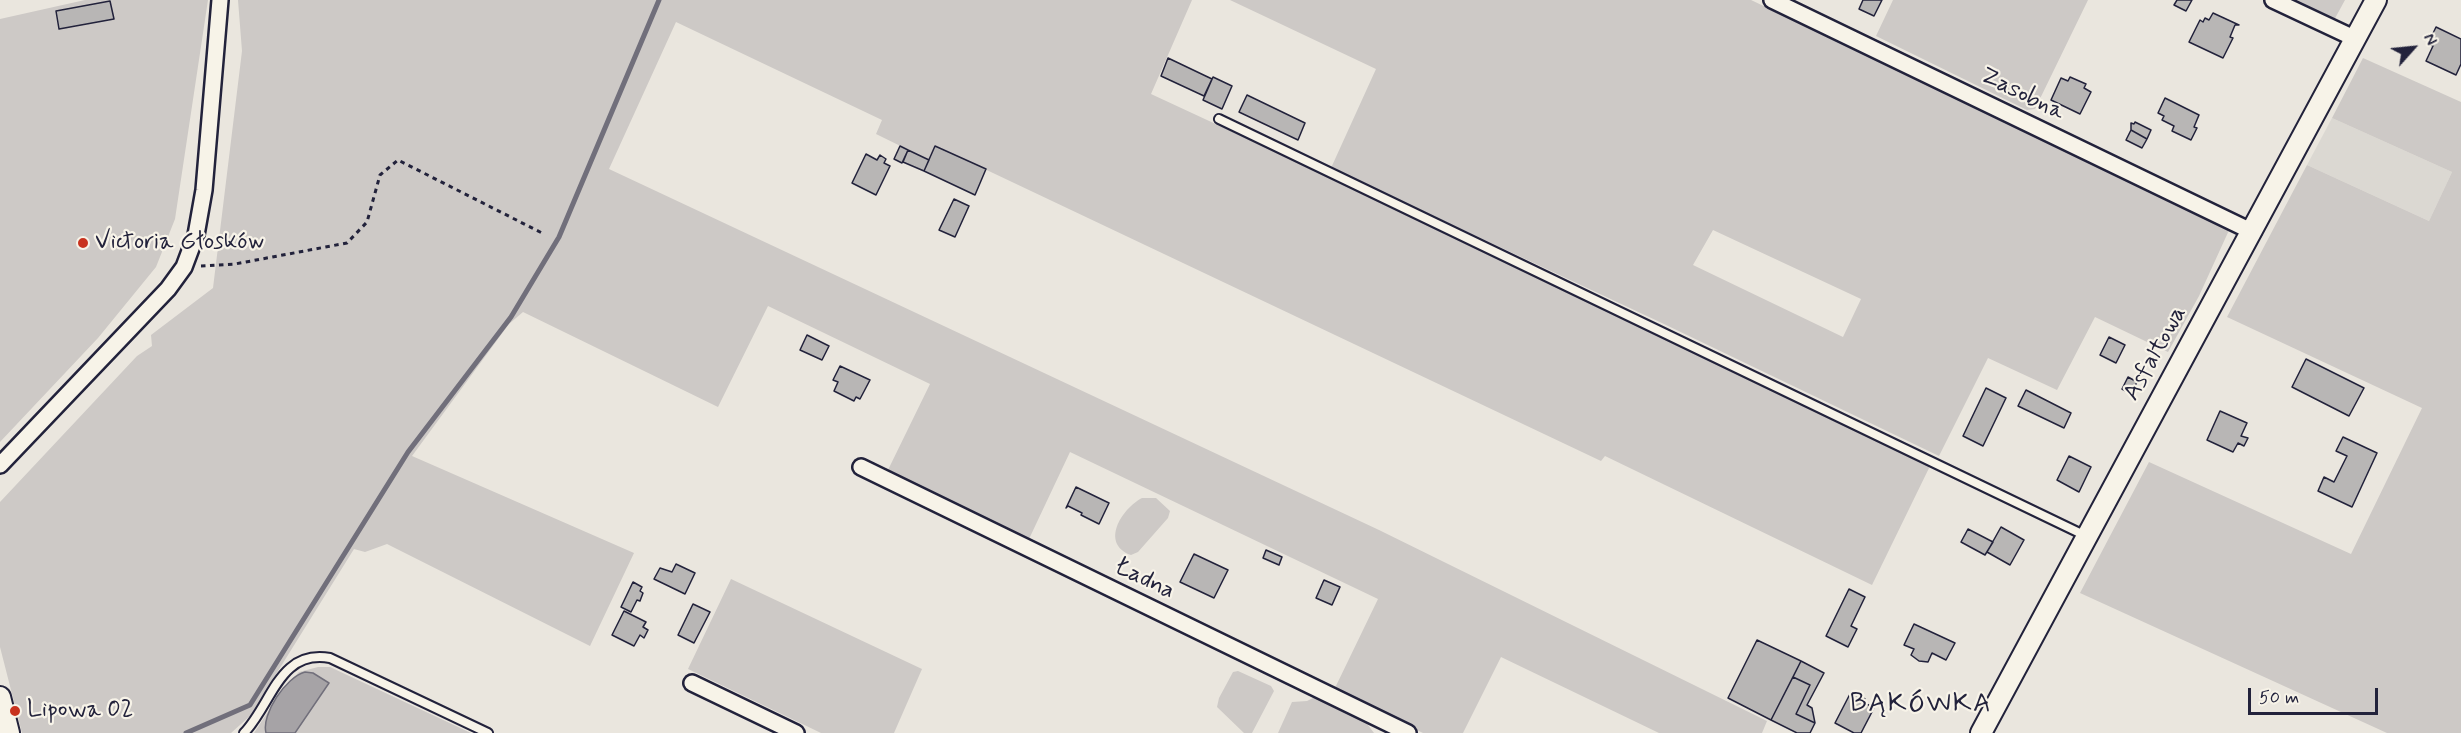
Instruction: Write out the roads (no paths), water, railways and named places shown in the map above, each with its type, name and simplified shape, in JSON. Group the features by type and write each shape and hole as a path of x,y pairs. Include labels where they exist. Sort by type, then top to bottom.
{"street":[{"path":"0,465 168,290 184,267 196,235 204,189 220,0"},
{"name":"Zasobna","path":"1772,0 2253,232"},
{"path":"2273,0 2356,39"},
{"name":"Asfaltowa","path":"1981,733 2376,0"},
{"name":"Ładna","path":"861,467 1408,733"},
{"path":"692,683 796,733"},
{"path":"0,697 9,733"}],"lane":[{"path":"1219,119 2086,536"},
{"path":"244,733 288,668 302,659 318,656 330,658 488,733"}],"waterway":[{"path":"186,733 250,705 408,452 511,317 559,237 659,0"}],"place":[{"name":"Victoria Głosków","path":"83,243"},
{"name":"Lipowa 02","path":"15,711"}],"district":[{"name":"BĄKÓWKA","path":"1921,705"}]}
